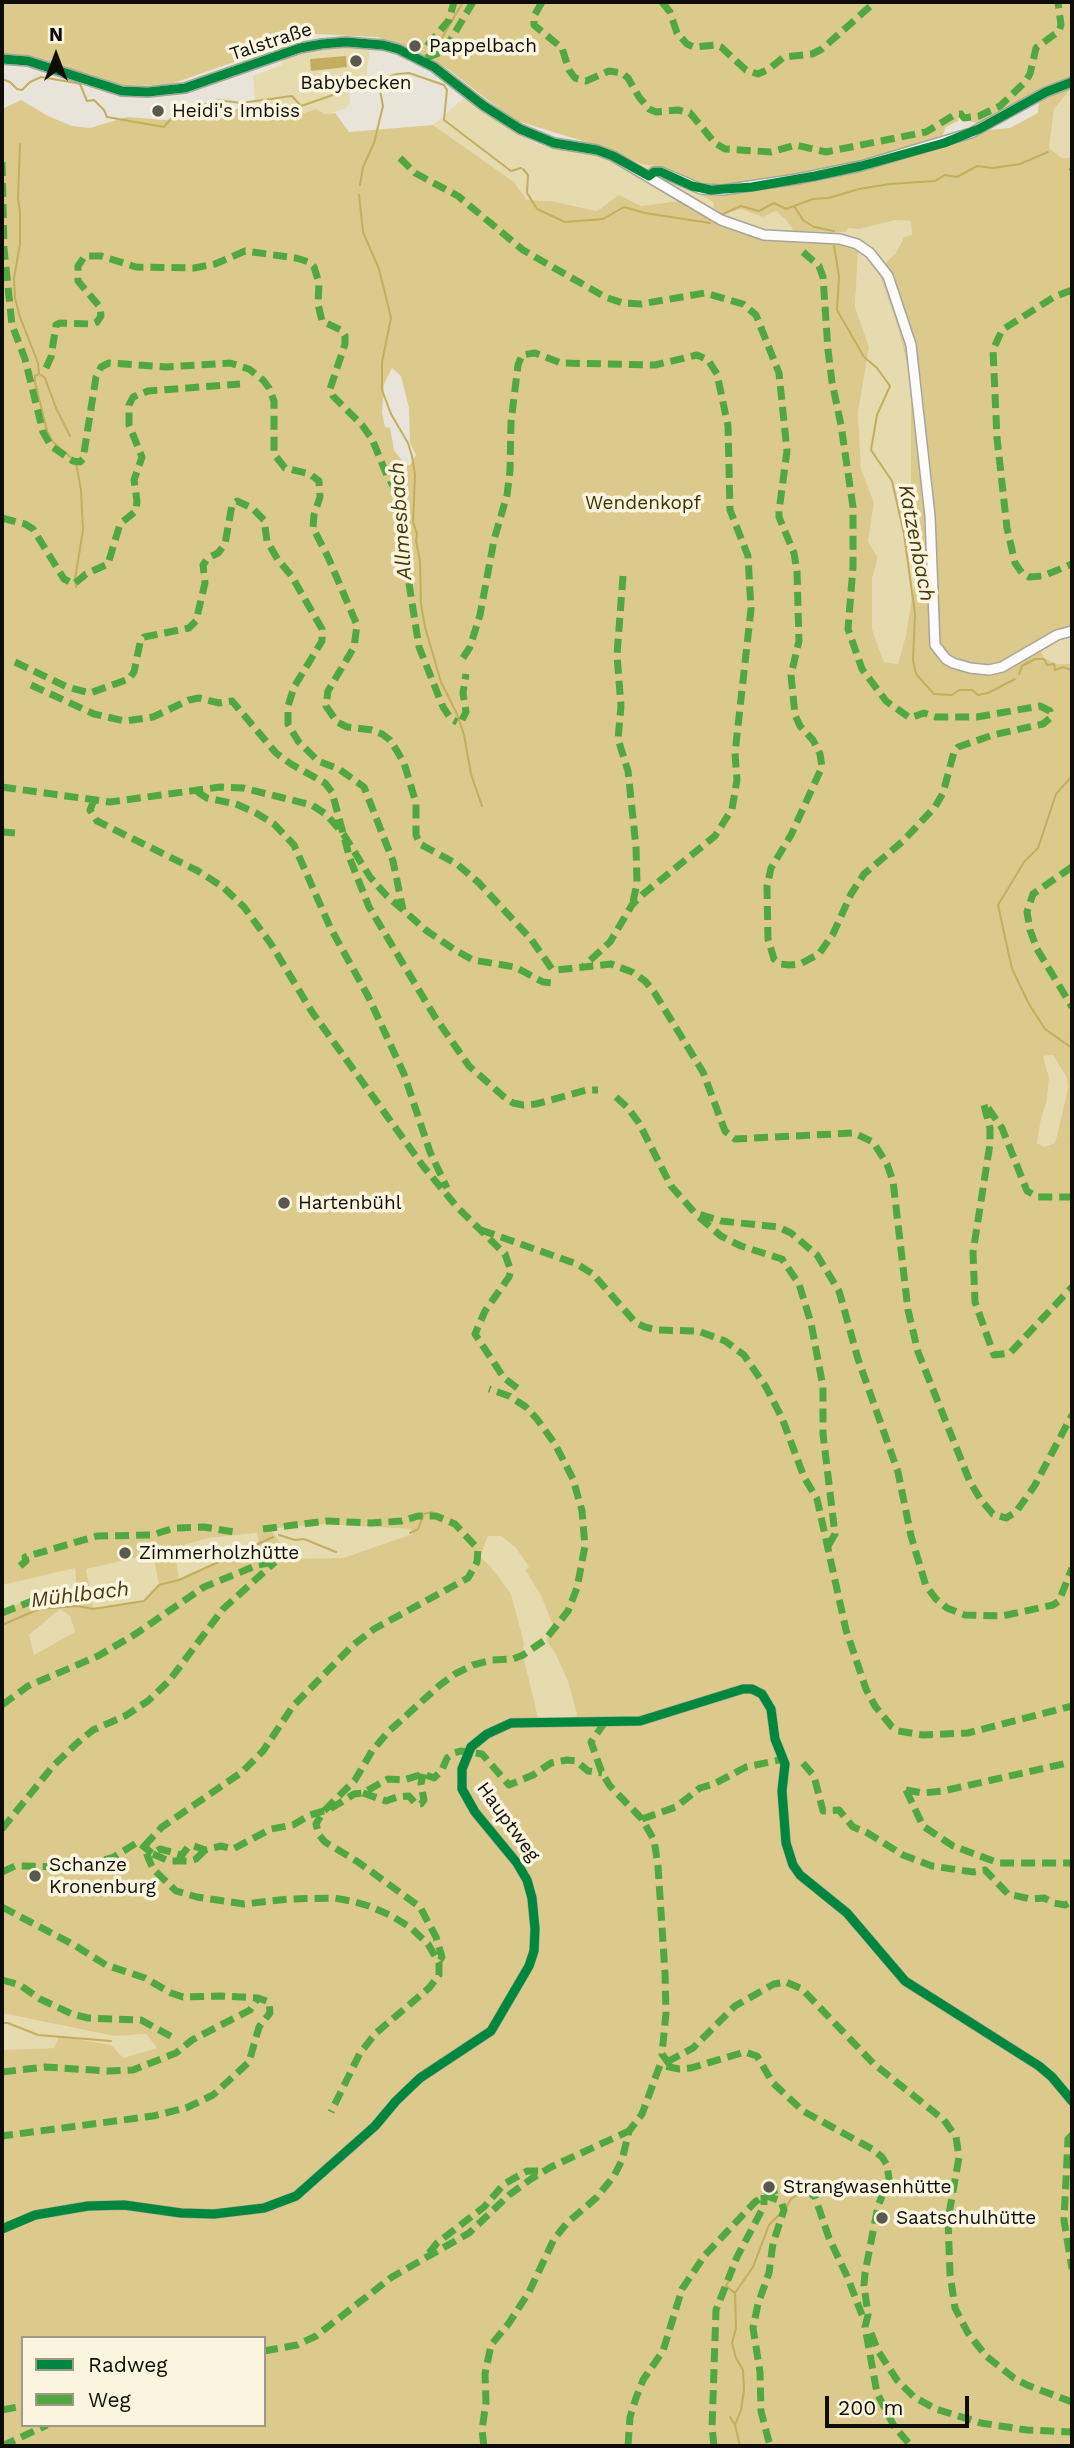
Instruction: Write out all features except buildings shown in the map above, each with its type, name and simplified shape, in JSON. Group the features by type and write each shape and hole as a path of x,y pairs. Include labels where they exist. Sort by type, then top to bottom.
{"main road":[{"name":"Talstraße","path":"2,59 27,61 122,91 148,92 185,88 300,48 346,42 383,45 398,49 434,67 484,106 520,129 554,143 597,150 613,156 718,218 764,235 851,242 870,253 888,276 911,345 930,516 934,641 942,655 961,666 989,670 1002,667 1057,635 1072,631"},
{"path":"649,176 654,172 661,172 701,189 723,190 861,166 971,133 1046,92 1072,82"}],"street":[{"name":"Hauptweg","path":"2,2230 35,2215 88,2206 136,2206 181,2213 214,2214 264,2208 296,2196 375,2126 420,2077 488,2034 499,2021 530,1966 534,1951 534,1929 532,1898 527,1880 517,1863 475,1812 461,1789 461,1769 471,1747 487,1734 512,1723 576,1724 646,1720 743,1689 758,1692 770,1704 775,1739 785,1764 782,1791 786,1843 793,1865 800,1875 847,1913 905,1981 1039,2066 1072,2101"}],"shaded area":[{"path":"347,45 370,48 366,79 349,94 350,103 345,109 325,114 316,109 304,113 292,107 279,112 256,109 253,76 282,65 283,59 293,55"},
{"path":"346,56 347,67 311,71 310,59"},
{"path":"1072,87 1072,158 1062,158 1049,148 1054,109"},
{"path":"464,98 536,144 590,155 599,146 640,164 656,166 693,183 692,190 714,202 726,214 741,209 763,217 776,211 787,221 859,229 895,220 911,221 912,235 903,238 896,253 878,270 898,327 908,368 911,395 911,487 907,550 916,571 906,635 898,664 884,662 872,629 872,578 878,558 868,542 874,503 861,469 858,413 869,347 855,307 858,251 838,244 755,231 708,218 679,201 641,206 619,196 597,211 551,201 527,200 514,182 433,125"},
{"path":"1072,635 1072,664 1058,664 1044,658 1040,651 1059,639"},
{"path":"1053,1055 1067,1078 1068,1089 1055,1143 1044,1147 1037,1143 1047,1100 1049,1077 1043,1056"},
{"path":"320,1524 412,1529 413,1535 343,1558 279,1560 280,1542 269,1529"},
{"path":"258,1533 260,1542 179,1580 173,1548 208,1538"},
{"path":"502,1535 516,1548 529,1567 525,1571 541,1595 555,1628 546,1640 568,1681 577,1715 572,1720 538,1719 523,1655 524,1643 511,1594 480,1557 488,1536"},
{"path":"154,1554 159,1585 144,1601 93,1609 85,1569"},
{"path":"75,1567 74,1593 43,1596 2,1609 2,1585"},
{"path":"60,1609 70,1616 76,1632 34,1655 29,1635"},
{"path":"2,2013 114,2036 146,2034 157,2048 123,2058 54,2048 2,2050"}],"green space":[{"path":"2,2 1072,2 1072,78 1037,92 982,124 968,121 969,116 960,112 958,121 946,127 941,139 910,149 815,171 721,186 701,184 656,166 641,164 599,146 514,120 445,67 378,37 314,34 168,85 124,86 40,60 2,54"},
{"name":"Wendenkopf","path":"1072,84 1054,109 1049,148 1062,158 1072,158 1072,635 1059,639 1041,652 1044,658 1058,664 1072,664 1072,2446 2,2446 2,2050 54,2048 59,2036 111,2045 123,2058 157,2048 146,2034 114,2036 2,2013 2,1609 43,1596 74,1593 76,1580 75,1568 2,1585 2,109 21,100 72,126 90,128 127,117 166,120 223,108 279,112 292,107 304,113 316,109 325,114 335,113 349,132 433,125 514,182 527,200 551,201 597,211 619,195 641,206 679,201 708,218 755,231 838,244 858,251 855,307 869,347 858,413 861,469 874,503 868,542 878,558 872,578 872,629 884,662 898,664 906,635 916,571 907,550 899,504 911,487 911,395 908,368 898,327 878,270 896,253 904,237 912,235 911,221 895,220 859,229 848,228 845,232 794,231 776,211 763,217 741,209 721,215 715,211 713,202 692,190 704,191 910,156 988,130 1010,128 1038,113 1039,99","holes":["392,368 401,376 409,408 410,443 416,455 410,465 406,466 394,450 390,428 385,427 382,413 384,384","1053,1055 1067,1078 1068,1089 1055,1143 1044,1147 1037,1143 1047,1100 1049,1077 1043,1056","320,1524 412,1529 413,1534 343,1558 279,1559 280,1542 270,1529","257,1533 259,1542 179,1579 174,1548 208,1538","488,1536 502,1536 516,1548 529,1567 525,1570 541,1595 554,1628 546,1640 568,1681 577,1715 572,1720 538,1718 523,1655 524,1643 511,1594 480,1557","153,1554 159,1585 144,1601 93,1608 86,1569","60,1609 70,1616 75,1632 34,1655 29,1635"]}],"waterway":[{"name":"Pappelbach","path":"433,53 463,2"},
{"path":"2,79 22,90 41,77 80,84 87,101 94,100 107,117 164,127 174,115 218,100 241,103 292,96 301,106 397,74 409,73 444,85 447,90 444,120 511,171 521,168"},
{"name":"Allmesbach","path":"360,185 363,167 374,143 383,106 378,80"},
{"path":"20,144 20,244 14,278 15,298 38,363 39,374 35,376 35,382 47,431 53,442 74,460"},
{"path":"721,215 741,206 759,211 774,203 786,209 813,199 829,198 859,189 935,181 945,175 957,177 977,166 993,168 1020,164 1048,152"},
{"path":"523,169 528,175 527,193 537,209 565,222 603,219 624,207 710,223"},
{"name":"Allmesbach","path":"359,195 363,232 379,269 391,318 382,362 382,390 391,414 408,443 415,475 413,522 417,534 425,627 441,682 464,735 471,774 482,806"},
{"name":"Katzenbach","path":"794,206 803,220 814,227 834,231"},
{"name":"Katzenbach","path":"834,246 839,276 837,310 864,357 877,368 890,386 877,415 871,450 892,481 904,534 915,614 913,660 916,674 934,694 952,695 959,690 972,690 978,695 988,693 1015,679"},
{"path":"41,375 45,378 70,436"},
{"path":"76,463 81,490 83,530 76,587"},
{"name":"Katzenbach","path":"1019,674 1022,666 1035,659 1044,659 1047,665 1054,664 1055,670 1063,667 1071,670 1072,667"},
{"path":"1072,776 1056,794 1038,848 1024,862 998,905 1012,969 1029,1004 1045,1029 1072,1048"},
{"name":"Mühlbach","path":"410,1533 418,1529 424,1514 432,1512"},
{"name":"Mühlbach","path":"279,1535 295,1540 304,1539 336,1552"},
{"name":"Mühlbach","path":"2,1625 39,1609 77,1606 93,1609 144,1601 159,1585 179,1580 273,1537"},
{"path":"2,2023 38,2035 111,2041"},
{"name":"Mühlbach","path":"740,2446 735,2425 744,2390 743,2370 732,2343 736,2328 735,2293 753,2267 769,2225 791,2199 802,2191"},
{"path":"728,2282 726,2286 735,2293"},
{"name":"Mühlbach","path":"730,2417 735,2425"}],"marked path":[{"path":"427,46 449,20 454,2"},
{"path":"426,58 444,51 473,2"},
{"path":"542,2 534,16 534,25 562,48 569,70 575,78 586,81 609,71 622,73 649,109 656,112 678,110 690,113 715,143 725,149 771,152 796,145 826,152 926,132 956,114 961,114 964,118 979,116 1000,106 1030,74 1036,48 1059,31 1061,25 1058,2"},
{"path":"662,2 670,12 677,33 687,44 694,47 721,47 746,70 758,74 784,57 812,54 822,49 875,2"},
{"path":"400,158 415,173 458,196 523,250 605,297 623,303 641,304 705,293 743,304 756,315 779,373 787,451 779,517 794,553 797,571 799,641 791,675 795,715 800,726 813,740 820,754 822,767 791,835 771,868 767,887 768,939 774,959 780,964 789,965 800,964 819,954 833,934 851,894 864,874 902,842 935,807 943,793 954,752 958,747 993,735 1043,724 1051,717 1050,711 1040,706 977,717 936,717 924,713 910,718 886,701 862,669 848,629 853,567 853,507 832,382 823,277 819,266 803,252"},
{"path":"2,162 4,249 12,325 25,359 43,432 51,446 73,461 80,462 83,459 96,377 101,367 109,363 166,367 230,363 249,369 263,380 274,401 274,454 285,468 310,474 319,481 320,497 313,528 357,625 354,647 328,691 326,706 337,722 347,727 372,730 390,740 404,763 416,803 416,835 420,844 457,864 478,882 531,939 552,969 611,964 632,972 645,981 703,1072 725,1131 735,1139 854,1133 873,1142 887,1164 893,1181 908,1310 918,1352 970,1482 993,1514 1006,1518 1016,1512 1035,1485 1072,1415"},
{"path":"46,368 51,357 56,325 92,324 101,316 100,307 78,281 78,266 85,256 101,256 136,267 194,268 215,264 245,251 309,262 314,267 319,283 318,304 322,321 341,330 345,336 345,344 330,389 333,396 372,439 398,495 401,533 419,647 443,707 451,719 457,722"},
{"path":"1072,290 1054,297 1002,330 993,350 997,438 1007,528 1015,563 1022,573 1029,577 1043,576 1072,564"},
{"path":"463,658 470,647 480,615 494,540 507,495 511,422 518,365 522,355 535,353 561,363 655,365 697,355 708,360 717,374 728,426 730,510 748,556 751,609 735,753 737,780 732,809 715,836 632,905 610,942 584,966"},
{"path":"2,518 33,529 64,579 74,584 86,574 108,564 120,524 136,511 134,480 142,457 129,425 129,405 133,397 148,391 240,384"},
{"path":"15,662 67,687 90,693 129,679 134,672 140,643 144,637 189,628 196,621 205,583 203,565 225,544 232,505 237,501 252,508 264,520 267,541 291,575 322,629 322,641 294,687 288,706 288,724 298,741 318,761 339,769 364,787 393,861 403,910"},
{"path":"623,576 617,655 621,706 618,739 628,771 636,847 637,883 633,902"},
{"path":"462,720 466,712 463,693 466,674"},
{"path":"31,685 94,714 125,721 153,717 199,698 219,703 232,701 276,753 325,783 332,792 350,859 369,907 435,1017 469,1066 503,1096 513,1103 523,1105 587,1090 598,1090"},
{"path":"2,787 110,802 220,787 243,788 312,805 327,815 344,835 370,877 386,895 427,931 473,960 515,967 543,982 552,983"},
{"path":"199,790 199,793 207,798 236,804 256,813 274,824 294,845 330,927 368,996 404,1074 430,1152 447,1188"},
{"path":"94,800 90,810 97,821 198,871 223,887 244,907 271,944 312,1012 423,1166 457,1207 505,1254 511,1271 509,1277 485,1311 475,1334 504,1378 520,1390"},
{"path":"2,832 15,833"},
{"path":"1072,867 1033,894 1027,912 1037,949 1072,1007"},
{"path":"616,1097 639,1123 671,1186 695,1213 721,1221 778,1227 791,1233 817,1255 839,1291 858,1359 898,1472 911,1536 926,1586 936,1599 947,1608 965,1615 1002,1616 1053,1605 1059,1601 1072,1568"},
{"path":"984,1105 990,1128 990,1144 973,1252 975,1302 994,1355 1010,1353 1072,1287"},
{"path":"988,1108 1002,1128 1027,1191 1038,1197 1072,1197"},
{"path":"699,1217 721,1236 741,1246 782,1259 799,1284 811,1323 823,1387 823,1434 835,1534 827,1548"},
{"path":"481,1230 577,1264 593,1274 635,1322 645,1327 698,1331 725,1341 744,1355 766,1387 782,1418 804,1477 817,1499 846,1630 866,1689 875,1706 892,1727 898,1731 923,1735 968,1733 1072,1706"},
{"path":"440,1960 442,1957 436,1937 420,1907 358,1862 325,1842 319,1835 316,1824 323,1812 355,1780 372,1751 388,1732 440,1685 473,1665 523,1655 545,1640 568,1611 577,1588 585,1546 582,1511 573,1479 555,1444 526,1407 509,1396 489,1389"},
{"path":"263,1529 326,1521 371,1523 436,1516 455,1524 478,1549 477,1562 468,1578 374,1629 352,1646 293,1706 263,1751 242,1772 162,1827 147,1843 145,1850 153,1869 176,1891 244,1904 288,1899 335,1898 351,1901 392,1916 411,1928 428,1944 439,1963 439,1975 429,1988 376,2033 360,2053 331,2112"},
{"path":"20,1566 26,1561 25,1557 97,1536 152,1535 174,1528 204,1527 234,1532"},
{"path":"2,1705 28,1686 98,1656 134,1635 204,1587 258,1565 275,1562"},
{"path":"2,1829 53,1766 76,1744 93,1730 125,1716 148,1701 169,1681 223,1609 275,1562"},
{"path":"2,1613 42,1597 61,1599 93,1596"},
{"path":"605,1722 591,1742 602,1773 610,1786 642,1819 654,1840 665,1973 666,2013 662,2054 672,2068"},
{"path":"2,1872 15,1866 81,1867 114,1857 138,1842 153,1854 160,1849 182,1855 188,1847 194,1846 205,1850 221,1846 233,1849 271,1829 293,1825 310,1815 330,1809 354,1794 363,1793 388,1779 404,1780 423,1774 434,1778 442,1770 447,1758 461,1751 482,1754 509,1785 533,1775 551,1763 567,1760 576,1761 588,1771 602,1773"},
{"path":"642,1819 676,1807 700,1788 714,1784 746,1767 784,1759"},
{"path":"906,1790 923,1793 943,1791 1072,1762"},
{"path":"803,1763 814,1776 823,1811 839,1810 853,1827 903,1855 932,1866 973,1872 985,1870 1008,1894 1031,1899 1044,1898 1065,1905 1072,1902"},
{"path":"363,1793 386,1801 409,1796 416,1804 421,1804 424,1800 421,1784 423,1774"},
{"path":"906,1790 923,1826 953,1846 999,1863 1072,1863"},
{"path":"153,1854 169,1861 189,1861 196,1859 205,1850"},
{"path":"2,1907 106,1965 145,1978 171,1993 183,1997 258,1998 269,2002 270,2013 259,2027 249,2062 213,2095 186,2108 153,2116 2,2136"},
{"path":"2,1980 20,1985 40,1999 72,2014 88,2018 141,2020 176,2039"},
{"path":"667,2062 693,2048 735,2006 774,1984 786,1982 802,1989 874,2064 944,2120 956,2137 959,2157 948,2220 950,2274 955,2308 968,2333 986,2356 1014,2378 1072,2402"},
{"path":"2,2072 45,2067 133,2070 176,2053 192,2040 250,2010 258,1998"},
{"path":"484,2446 482,2430 486,2402 485,2374 491,2345 529,2292 554,2239 567,2223 596,2198 614,2176 622,2160 629,2131 642,2114 660,2065 679,2069 691,2068 745,2052 757,2056 773,2083 803,2111 872,2149 887,2165 889,2179 878,2206 865,2273 868,2315 865,2327 877,2393 894,2426 911,2446"},
{"path":"266,2351 297,2345 316,2336 392,2277 469,2233 509,2195 531,2179 629,2131"},
{"path":"1072,2135 1068,2139 1064,2220 1072,2269"},
{"path":"429,2253 437,2243 484,2207 504,2184 527,2171 544,2171"},
{"path":"628,2446 630,2417 636,2398 643,2380 663,2351 682,2289 705,2255 755,2202 767,2194 794,2188 809,2192 815,2197 829,2238 862,2315"},
{"path":"764,2195 781,2201 784,2210 773,2243 769,2273 753,2328 760,2372 761,2411 770,2446"},
{"path":"714,2446 712,2428 716,2310 737,2257 764,2206 764,2195"},
{"path":"871,2333 878,2351 897,2380 914,2397 936,2409 981,2423 1027,2430 1072,2432"},
{"path":"2,2410 21,2406"},
{"path":"2,2446 43,2427"}],"cycle path":[{"path":"2,59 28,61 122,91 148,92 185,88 300,48 346,42 383,45 398,49 434,67 484,106 520,129 554,143 597,150 649,176 654,172 661,172 692,186 711,190 752,187 815,176 944,143 979,129 1046,92 1072,82"},
{"path":"2,2229 35,2215 88,2206 124,2205 181,2213 214,2214 264,2208 296,2196 375,2126 420,2078 491,2031 529,1966 534,1951 535,1929 532,1898 527,1880 517,1863 475,1812 462,1789 462,1769 471,1747 487,1734 511,1723 640,1721 743,1689 752,1689 762,1694 771,1709 775,1739 785,1764 782,1791 786,1843 793,1865 800,1875 847,1913 905,1981 1039,2066 1072,2101"}],"place":[{"name":"Pappelbach","path":"415,46"},
{"name":"Babybecken","path":"356,61"},
{"name":"Heidi's Imbiss","path":"158,111"},
{"name":"Hartenbühl","path":"284,1203"},
{"name":"Zimmerholzhütte","path":"125,1553"},
{"name":"Schanze Kronenburg","path":"35,1876"},
{"name":"Strangwasenhütte","path":"769,2187"},
{"name":"Saatschulhütte","path":"882,2218"}]}
